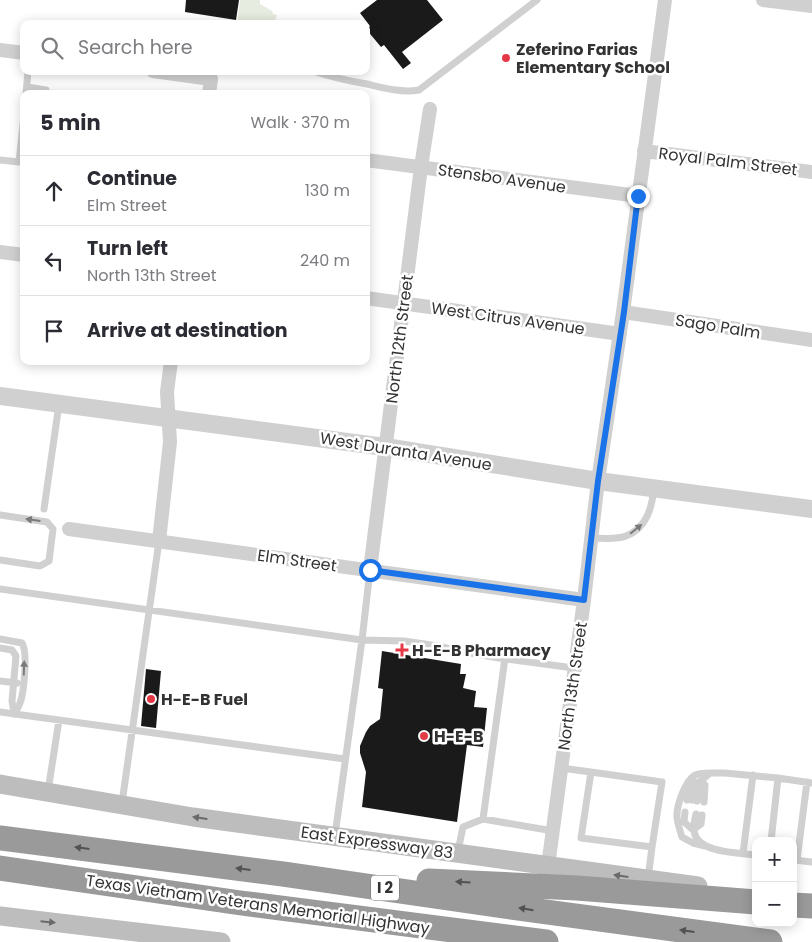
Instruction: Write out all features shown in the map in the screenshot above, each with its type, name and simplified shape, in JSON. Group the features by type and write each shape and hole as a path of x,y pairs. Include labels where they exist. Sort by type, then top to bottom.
{"highway":[{"name":"Texas Vietnam Veterans Memorial Highway","path":"0,838 283,874 770,942"},
{"name":"Texas Vietnam Veterans Memorial Highway","path":"0,868 241,903 546,942"},
{"path":"283,874 576,888 752,902"},
{"path":"241,903 417,942"},
{"path":"797,905 812,906"}],"main road":[{"name":"East Expressway 83","path":"6,787 48,792 193,817 752,893"},
{"path":"797,900 812,902"},
{"path":"0,916 210,941"}],"street":[{"name":"North 13th Street","path":"548,866 598,481 624,312 665,0"},
{"path":"763,0 812,6"},
{"path":"0,50 20,52"},
{"path":"210,90 212,75"},
{"name":"North 12th Street","path":"370,570 430,109"},
{"name":"Royal Palm Street","path":"644,151 812,172"},
{"name":"Stensbo Avenue","path":"370,161 638,196"},
{"path":"0,252 20,254"},
{"name":"West Citrus Avenue","path":"370,299 620,334"},
{"name":"Sago Palm","path":"624,312 812,340"},
{"path":"159,541 170,442 167,392 171,365"},
{"name":"West Duranta Avenue","path":"1,398 59,403 385,447 598,481 812,509"},
{"name":"Elm Street","path":"70,529 584,600"}],"lane":[{"path":"327,75 392,90 409,92 419,90 537,0"},
{"path":"26,90 28,75"},
{"path":"0,160 20,163"},
{"path":"44,510 59,403"},
{"path":"591,538 618,538 636,531 649,516 654,488"},
{"path":"0,515 47,522 53,529 49,561 40,566 0,560"},
{"path":"122,805 159,541"},
{"path":"335,836 370,570"},
{"path":"0,590 362,640 404,641 574,668"},
{"path":"0,639 22,643 24,647 25,668 23,684 20,703 14,714"},
{"path":"0,648 12,650 16,656 12,701 14,714"},
{"path":"483,820 505,658"},
{"path":"0,681 23,684"},
{"path":"0,712 345,759"},
{"path":"48,792 59,720"},
{"path":"561,768 662,782 648,880"},
{"path":"591,772 581,838 652,848"},
{"path":"752,854 714,850 682,837 677,816 680,799 693,776 701,773 725,773 810,782 797,850"},
{"path":"701,781 705,786 695,800 695,785 710,773"},
{"path":"743,853 752,775"},
{"path":"771,837 778,778"},
{"path":"693,813 695,836 705,846"},
{"path":"457,853 463,826 483,820 553,831"},
{"path":"797,860 812,862"}],"shaded area":[{"path":"240,0 260,0 260,4 277,15 275,20 238,20"}],"building":[{"path":"186,0 239,0 236,20 185,12"},
{"path":"377,0 427,0 443,20 402,52 411,63 403,69 384,45 381,47 370,34 370,20 365,20 360,13"},
{"name":"H-E-B","path":"382,651 461,664 460,674 466,674 463,688 476,691 474,707 487,708 483,747 467,745 457,822 362,807 366,772 360,753 360,746 370,726 380,719 383,689 378,688"},
{"name":"H-E-B Fuel","path":"146,669 161,671 156,728 141,726"}],"place":[{"name":"Zeferino Farias Elementary School","path":"506,58"},
{"name":"H-E-B Pharmacy","path":"402,650"},
{"name":"H-E-B Fuel","path":"151,699"},
{"name":"H-E-B","path":"424,736"}],"route":[{"path":"370,570 584,600 598,481 624,312 638,196"}]}
